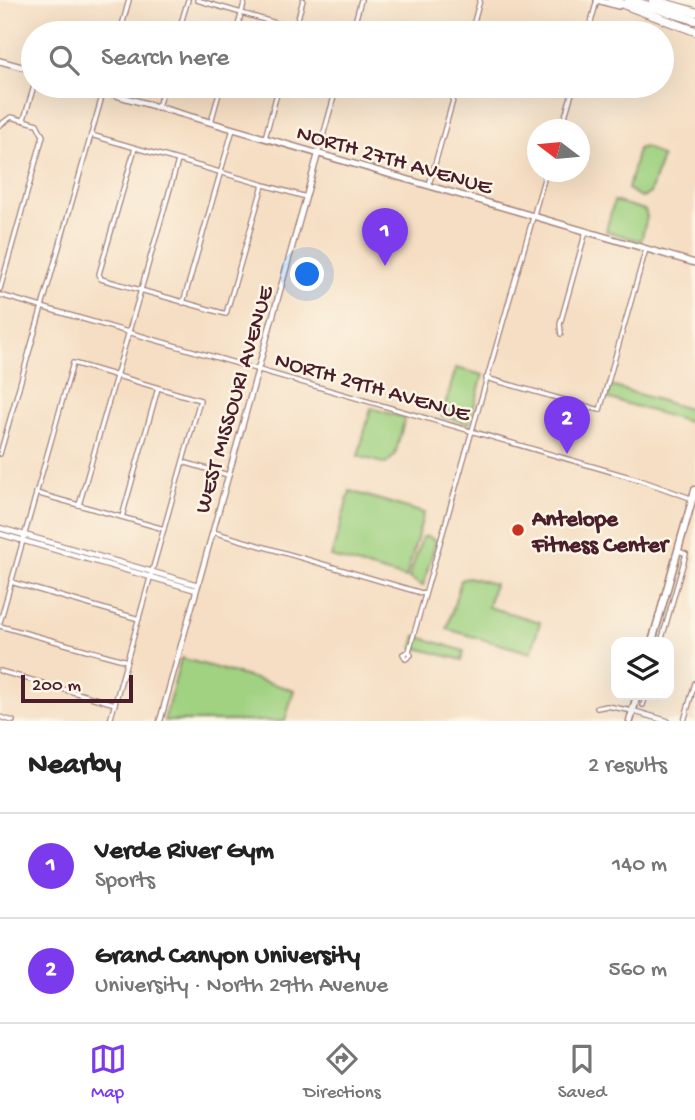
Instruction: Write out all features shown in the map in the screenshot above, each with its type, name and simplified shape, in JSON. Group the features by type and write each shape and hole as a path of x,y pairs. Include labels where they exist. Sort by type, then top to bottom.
{"highway":[{"path":"612,0 666,21"},
{"path":"629,0 695,14"},
{"path":"642,0 695,14"},
{"path":"653,0 695,14"},
{"path":"668,0 695,14"},
{"path":"674,24 695,32"}],"main road":[{"path":"597,0 661,21"},
{"path":"674,25 695,32"},
{"path":"0,61 21,67"},
{"name":"NORTH 27TH AVENUE","path":"132,98 695,264"},
{"path":"654,637 695,490"},
{"path":"630,721 636,700"}],"street":[{"path":"123,21 129,0"},
{"path":"182,21 188,0"},
{"path":"197,0 266,21"},
{"path":"240,21 245,0"},
{"path":"298,21 303,0"},
{"path":"355,21 361,0"},
{"path":"474,21 480,0"},
{"path":"591,21 597,0"},
{"path":"24,119 30,98"},
{"path":"0,454 101,98"},
{"path":"158,107 161,98"},
{"path":"211,122 218,98"},
{"path":"265,138 276,98"},
{"name":"WEST MISSOURI AVENUE","path":"160,721 334,98"},
{"path":"428,186 454,98"},
{"path":"564,119 570,98"},
{"path":"0,289 43,131 37,124 24,119 11,117 1,123"},
{"path":"183,303 233,129"},
{"path":"91,135 306,197"},
{"path":"135,148 98,277 183,303 226,314 262,185"},
{"path":"79,505 178,160"},
{"path":"409,651 543,182"},
{"path":"561,334 559,324 586,231"},
{"path":"486,378 600,410 646,249"},
{"name":"NORTH 29TH AVENUE","path":"0,295 650,483 663,491 694,499"},
{"path":"110,721 139,619 200,400 73,363 0,624 127,661"},
{"path":"122,517 158,388"},
{"path":"183,461 229,475"},
{"path":"36,493 164,529"},
{"path":"0,528 23,538"},
{"path":"212,532 425,594"},
{"path":"0,534 23,538 197,587"},
{"path":"655,633 663,635 686,554 678,550"},
{"path":"11,582 139,619"},
{"path":"0,671 115,704"},
{"path":"684,721 695,683"},
{"path":"643,705 644,700"},
{"path":"597,708 607,706 667,721"},
{"path":"0,717 13,721"}],"green space":[{"path":"645,147 662,157 650,193 642,198 628,189 638,149"},
{"path":"614,201 645,210 647,217 641,241 606,231"},
{"path":"456,368 483,375 469,424 442,416"},
{"path":"611,386 695,411 695,424 607,398"},
{"path":"371,408 405,418 395,455 386,464 358,456"},
{"path":"350,491 424,513 406,578 331,557"},
{"path":"426,536 436,540 423,586 409,578 422,538"},
{"path":"468,577 494,584 488,607 540,622 531,653 447,629 461,580"},
{"path":"416,636 464,651 462,660 413,647"},
{"path":"181,658 294,690 285,721 164,721"}],"place":[{"name":"Verde River Gym","path":"385,266"},
{"name":"Grand Canyon University","path":"567,454"},
{"name":"Antelope Fitness Center","path":"518,530"}]}
